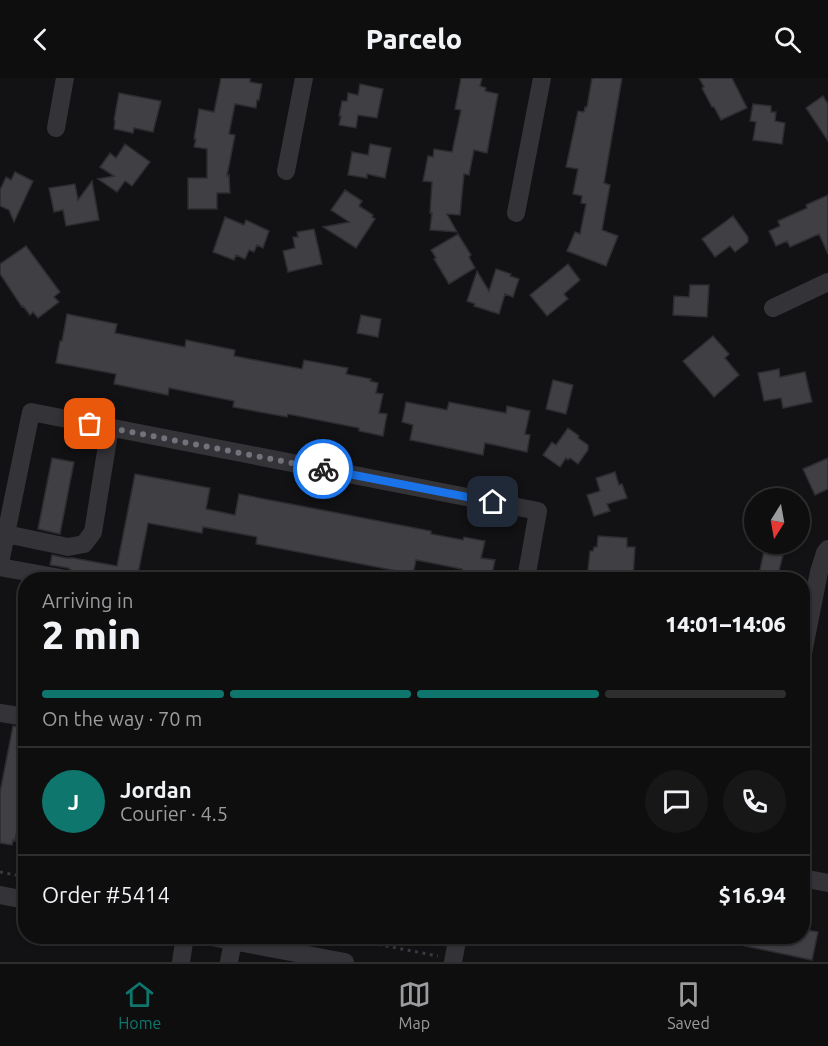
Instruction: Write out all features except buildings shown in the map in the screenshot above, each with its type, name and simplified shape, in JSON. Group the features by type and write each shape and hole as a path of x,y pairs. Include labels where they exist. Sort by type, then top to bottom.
{"street":[{"path":"56,128 64,78"},
{"path":"286,171 304,78"},
{"path":"516,213 542,78"},
{"path":"773,308 828,282"},
{"path":"33,572 0,565 31,412 538,511 527,572"},
{"path":"6,534 68,547 84,544 93,532 110,427"},
{"path":"810,618 819,572 828,549"},
{"path":"0,713 18,716"},
{"path":"810,880 828,883"},
{"path":"0,895 18,898"},
{"path":"181,962 184,944"},
{"path":"229,962 232,944"},
{"path":"249,944 345,962"},
{"path":"454,960 457,944"}],"path":[{"path":"0,872 18,875"},
{"path":"374,944 454,960"}],"way so far":[{"path":"90,424 323,469"}],"route":[{"path":"323,469 493,502"}]}
